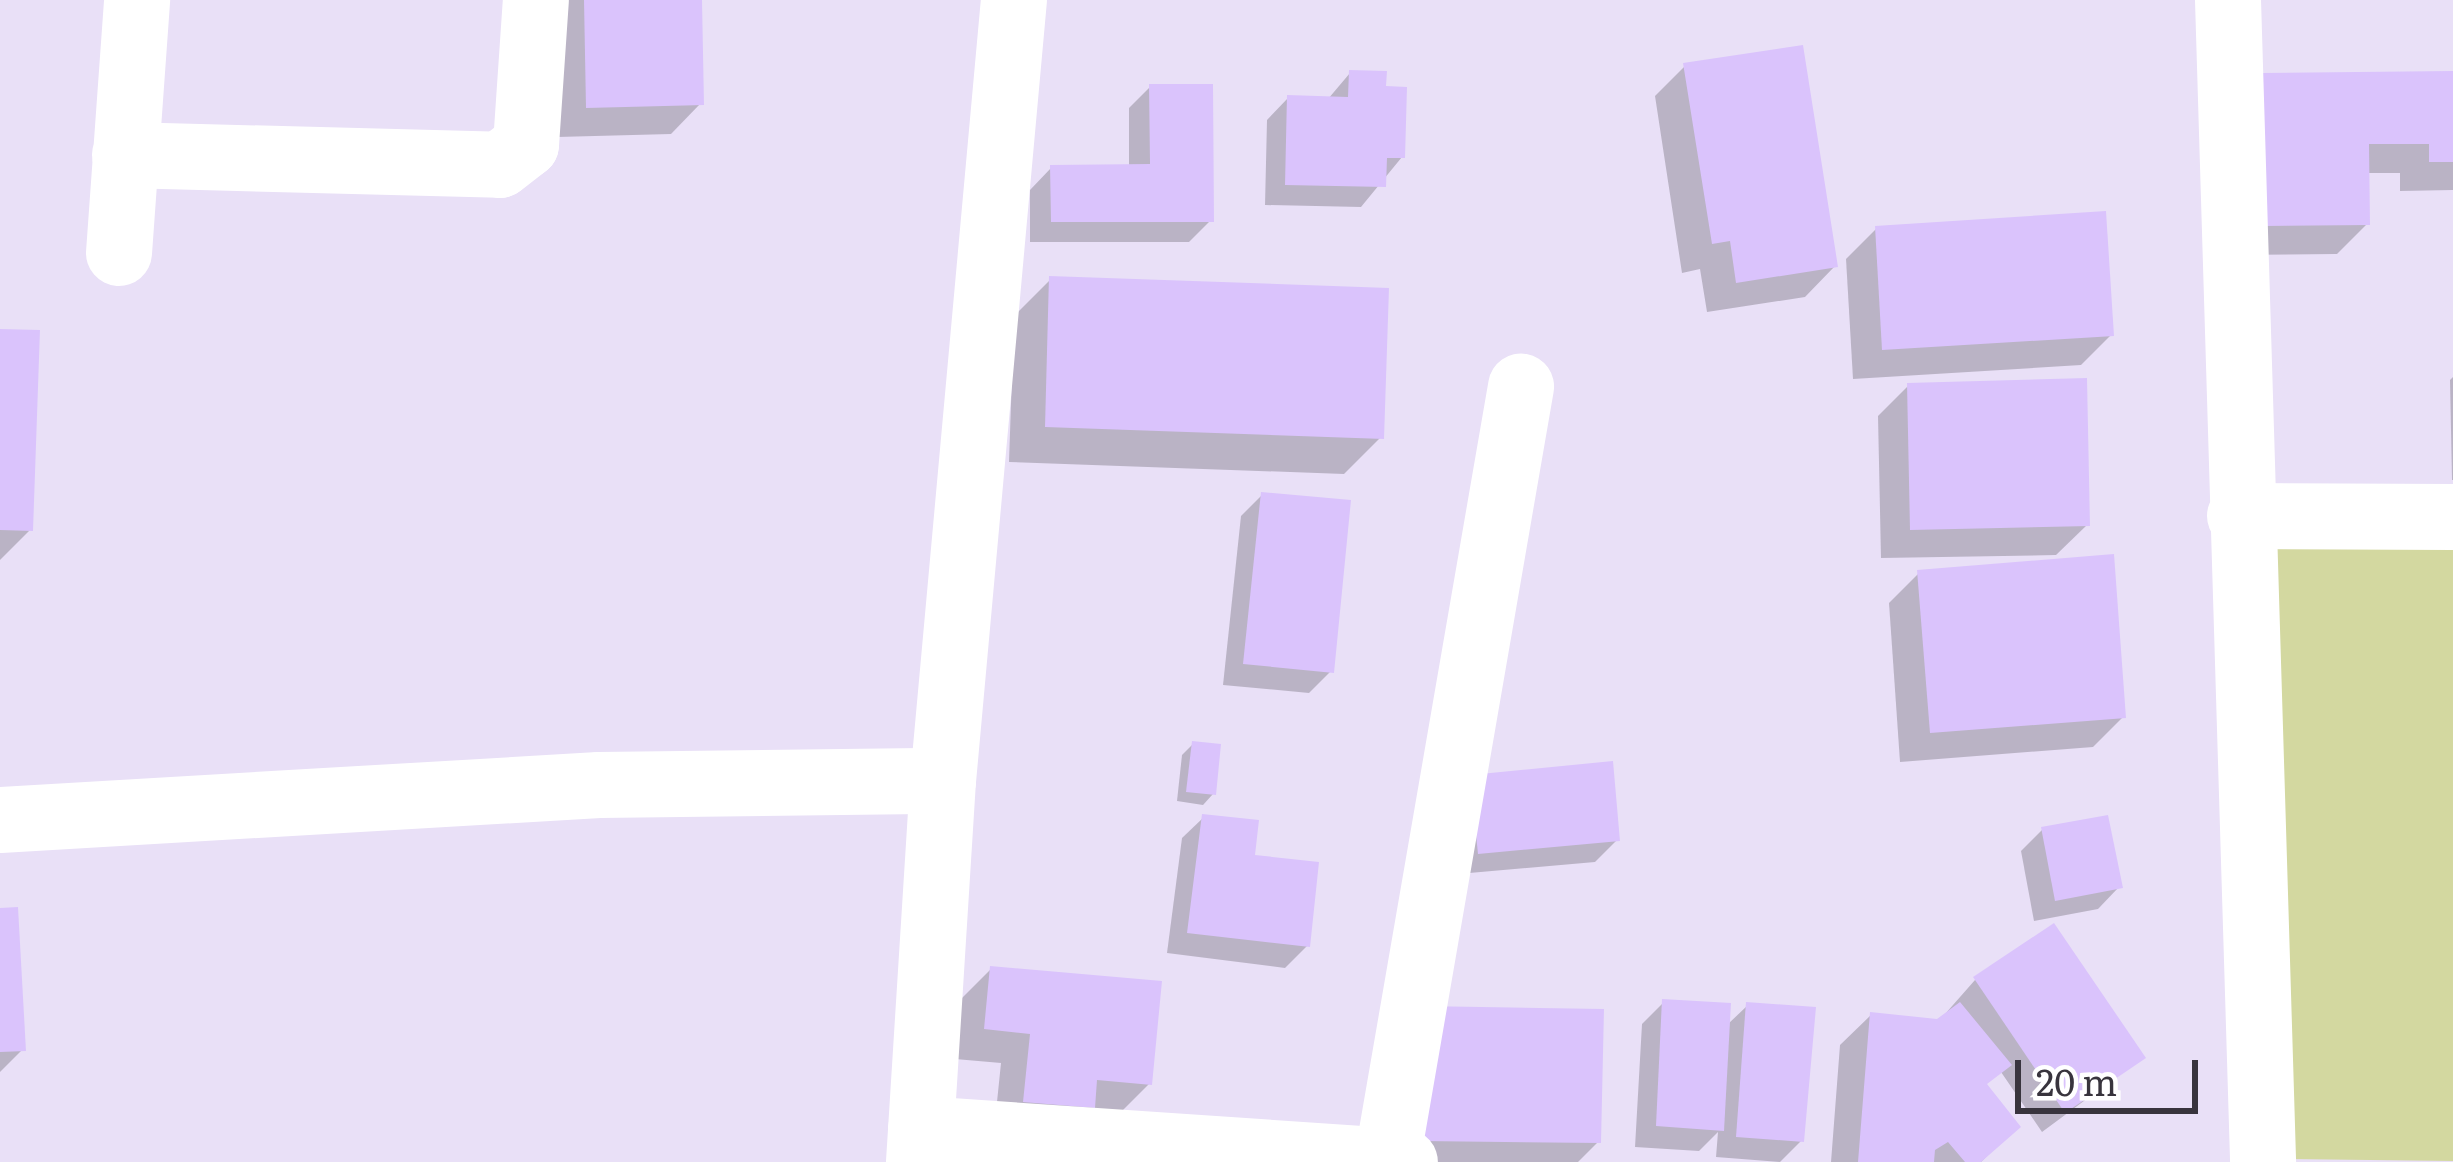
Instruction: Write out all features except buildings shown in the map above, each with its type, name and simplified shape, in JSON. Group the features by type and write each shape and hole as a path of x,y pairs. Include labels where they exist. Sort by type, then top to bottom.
{"street":[{"path":"119,253 137,0"},
{"path":"125,155 500,165 526,145 536,0"},
{"path":"1014,0 943,781 920,1145 1405,1162"},
{"path":"2228,0 2263,1162"},
{"path":"1387,1161 1521,387"},
{"path":"2240,516 2453,518"},
{"path":"0,820 576,786 943,781"}],"green space":[{"path":"2272,537 2453,543 2453,1161 2287,1159"}]}
